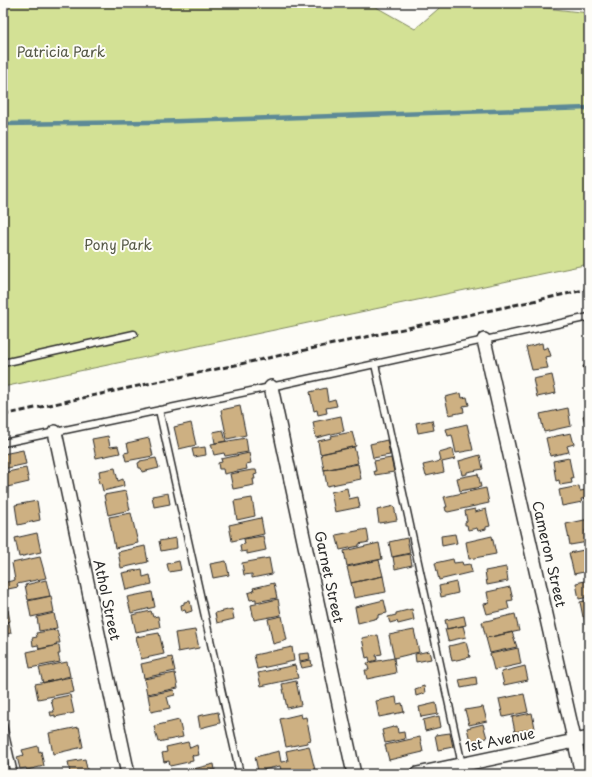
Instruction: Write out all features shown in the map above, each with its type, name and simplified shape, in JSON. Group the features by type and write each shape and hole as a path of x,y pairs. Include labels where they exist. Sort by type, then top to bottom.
{"street":[{"name":"Cameron Street","path":"484,340 582,774"},
{"name":"Garnet Street","path":"272,387 354,774"},
{"name":"Athol Street","path":"54,432 128,774"},
{"name":"1st Avenue","path":"417,774 463,769 589,738"}],"lane":[{"path":"3,443 272,387 589,317"},
{"path":"3,363 134,334"},
{"path":"375,364 463,769"},
{"path":"159,410 240,774"},
{"path":"3,725 14,774"}],"green space":[{"name":"Pony Park","path":"3,3 369,3 415,29 445,3 512,3 589,13 589,264 3,387"}],"building":[{"path":"542,343 543,349 548,347 551,356 545,357 548,368 532,370 526,347"},
{"path":"589,365 589,374 585,375 583,366"},
{"path":"552,375 556,393 537,397 533,379"},
{"path":"326,388 328,401 335,399 337,406 326,408 327,413 318,415 317,410 314,411 310,392"},
{"path":"461,393 462,398 467,397 469,405 463,406 464,412 449,415 445,397"},
{"path":"589,398 589,411 587,412 584,400"},
{"path":"240,406 246,435 227,439 221,410"},
{"path":"568,408 571,426 544,432 540,414"},
{"path":"589,414 589,423 585,423 583,416"},
{"path":"341,416 344,431 316,438 313,422"},
{"path":"432,420 434,430 418,433 416,423"},
{"path":"191,423 196,445 179,449 174,427"},
{"path":"467,424 473,450 456,453 452,435 448,436 446,429"},
{"path":"589,424 589,441 586,425"},
{"path":"223,430 226,441 215,443 213,432"},
{"path":"352,432 356,446 320,454 318,441 332,438 331,436"},
{"path":"571,433 574,444 567,446 569,452 550,456 546,438"},
{"path":"108,436 110,447 118,446 120,453 96,458 92,439"},
{"path":"149,438 153,456 126,461 124,453 129,452 127,443"},
{"path":"246,438 248,452 225,456 224,453 214,455 211,444"},
{"path":"387,440 390,455 373,458 370,444"},
{"path":"205,447 206,455 194,457 192,449"},
{"path":"354,447 358,463 324,470 321,454"},
{"path":"453,449 455,459 442,462 444,472 426,476 423,465 441,461 439,453"},
{"path":"23,450 26,464 3,469 3,454"},
{"path":"249,453 251,463 246,464 247,469 224,474 223,469 219,469 218,463 222,462 221,459"},
{"path":"480,455 483,469 467,472 467,474 462,475 459,461"},
{"path":"156,458 159,468 142,472 138,463 140,461"},
{"path":"391,458 394,472 375,475 374,471 376,471 374,461"},
{"path":"569,458 573,478 571,478 572,483 560,485 559,480 556,481 553,461"},
{"path":"358,464 361,479 327,486 324,470"},
{"path":"26,468 29,482 3,488 3,473"},
{"path":"115,468 118,481 123,479 124,486 103,491 101,483 99,484 99,471"},
{"path":"256,470 257,474 254,475 254,485 233,489 230,474"},
{"path":"478,474 481,487 460,491 457,478"},
{"path":"579,486 580,491 586,490 587,498 581,499 582,502 562,506 559,490"},
{"path":"347,488 349,499 358,497 360,507 335,512 331,492"},
{"path":"486,488 489,503 448,512 446,511 445,507 447,507 444,497"},
{"path":"126,491 130,510 108,515 104,495"},
{"path":"168,493 170,504 154,507 152,496"},
{"path":"252,498 255,516 237,520 234,501"},
{"path":"37,501 40,520 18,525 15,505"},
{"path":"394,506 397,520 379,523 377,510"},
{"path":"475,509 475,512 486,509 490,526 486,527 486,529 478,531 477,528 468,530 467,525 465,525 465,522 467,521 465,511"},
{"path":"131,513 138,543 115,548 109,517"},
{"path":"261,518 264,534 232,541 229,525"},
{"path":"589,519 589,529 585,530 588,542 570,545 566,524"},
{"path":"367,529 369,542 340,550 336,535"},
{"path":"37,533 41,552 19,557 15,538"},
{"path":"455,534 457,543 442,546 441,536"},
{"path":"263,536 266,550 247,554 247,551 241,552 240,545 245,544 244,539"},
{"path":"492,536 496,554 469,559 466,542"},
{"path":"176,538 177,548 161,551 159,541"},
{"path":"407,538 410,553 392,557 389,542"},
{"path":"379,543 382,559 347,566 344,551"},
{"path":"145,546 148,562 121,568 118,552"},
{"path":"589,549 589,571 574,574 569,553"},
{"path":"410,554 412,565 395,569 393,557"},
{"path":"40,557 46,578 17,584 18,587 3,590 3,583 15,580 12,563"},
{"path":"269,558 272,574 252,578 252,574 244,575 242,563"},
{"path":"453,559 454,563 462,562 463,565 470,564 472,572 439,580 435,563"},
{"path":"379,560 383,576 351,583 347,567"},
{"path":"179,561 181,570 169,572 167,564"},
{"path":"226,561 229,575 213,578 210,564"},
{"path":"506,567 508,581 487,585 485,571"},
{"path":"142,569 143,577 150,575 152,584 126,590 122,573"},
{"path":"383,576 386,592 354,598 351,583"},
{"path":"46,580 50,596 28,600 25,585"},
{"path":"589,580 589,597 579,599 576,583"},
{"path":"456,582 458,593 441,597 439,586"},
{"path":"274,583 277,598 256,602 256,599 250,600 248,593 254,591 253,588"},
{"path":"510,587 513,600 507,601 509,609 487,614 484,604 489,603 487,592"},
{"path":"152,592 155,607 131,613 127,597"},
{"path":"51,596 54,612 31,617 28,601"},
{"path":"278,599 281,615 254,620 251,605"},
{"path":"384,600 387,613 378,615 378,618 358,623 355,607"},
{"path":"589,600 589,616 583,617 580,602"},
{"path":"190,601 192,611 186,613 185,610 182,611 181,605 184,604 184,602"},
{"path":"232,609 234,619 217,623 215,613"},
{"path":"412,609 414,620 398,624 397,621 390,623 388,617 396,615 396,613"},
{"path":"8,610 10,621 3,623 3,611"},
{"path":"151,611 153,617 158,616 160,627 136,632 132,615"},
{"path":"54,613 57,628 39,631 37,617"},
{"path":"515,614 519,631 486,638 482,622"},
{"path":"282,616 287,640 273,644 268,619"},
{"path":"464,616 466,625 447,629 445,620"},
{"path":"589,617 589,632 587,633 584,618"},
{"path":"9,622 11,633 3,635 3,624"},
{"path":"463,626 466,637 448,641 445,629"},
{"path":"57,630 60,643 39,649 38,645 33,646 32,638 37,637 36,633"},
{"path":"195,630 199,648 178,652 175,633"},
{"path":"414,630 419,652 394,658 389,635"},
{"path":"512,632 517,647 490,653 486,638"},
{"path":"159,633 164,654 141,659 136,637"},
{"path":"378,635 382,654 376,655 377,660 370,662 369,657 366,658 362,638"},
{"path":"466,642 470,657 452,661 449,646"},
{"path":"59,645 60,654 58,654 60,662 30,668 27,652"},
{"path":"292,647 294,661 257,669 254,655"},
{"path":"518,648 521,664 494,670 490,654"},
{"path":"429,651 431,659 416,662 415,654"},
{"path":"309,653 310,659 300,661 299,654"},
{"path":"172,657 175,671 144,678 141,664"},
{"path":"394,658 396,673 367,679 365,670 369,670 367,663"},
{"path":"311,660 312,666 302,668 300,662"},
{"path":"67,662 70,676 43,683 39,668"},
{"path":"295,665 298,678 261,686 258,673"},
{"path":"525,666 528,680 504,685 501,672"},
{"path":"175,673 178,688 147,694 144,679"},
{"path":"71,677 74,692 38,699 35,684"},
{"path":"476,677 477,685 461,688 459,680"},
{"path":"296,681 301,705 287,708 282,684"},
{"path":"424,686 425,693 416,696 415,689"},
{"path":"174,690 175,695 167,697 170,708 151,712 148,695"},
{"path":"524,694 528,712 503,717 499,699"},
{"path":"70,695 74,713 55,717 55,715 51,716 50,712 54,712 51,699"},
{"path":"396,697 397,704 402,703 404,712 379,717 376,701"},
{"path":"436,703 438,714 421,717 419,707"},
{"path":"483,707 487,721 469,725 465,710"},
{"path":"218,712 220,723 200,728 198,716"},
{"path":"532,713 535,728 515,732 512,717"},
{"path":"301,714 302,718 306,717 311,740 307,741 307,743 286,747 280,719"},
{"path":"439,716 441,727 425,731 423,720"},
{"path":"179,720 183,737 158,742 154,726"},
{"path":"483,724 487,738 470,741 467,728"},
{"path":"397,726 398,733 404,732 405,739 385,743 382,730"},
{"path":"79,727 83,747 53,754 49,733"},
{"path":"450,733 453,747 438,750 435,735"},
{"path":"420,737 423,752 389,760 385,745"},
{"path":"188,742 190,748 197,745 199,755 192,755 193,761 170,766 169,761 164,762 162,753 167,752 166,747"},
{"path":"38,746 39,752 41,751 44,766 27,770 26,768 20,769 17,757 24,755 22,750"},
{"path":"309,746 315,770 298,774 282,774 280,766 258,771 255,757 279,751 281,762 288,761 286,751"},
{"path":"85,759 88,774 66,774 70,773 68,762"},
{"path":"214,764 215,770 211,770 211,773 189,774 189,770"},
{"path":"546,770 546,774 526,774"}],"waterway":[{"path":"3,124 150,122 589,108"}],"railway":[{"path":"3,415 589,289"}],"park label":[{"name":"Patricia Park","path":"61,52"}]}
